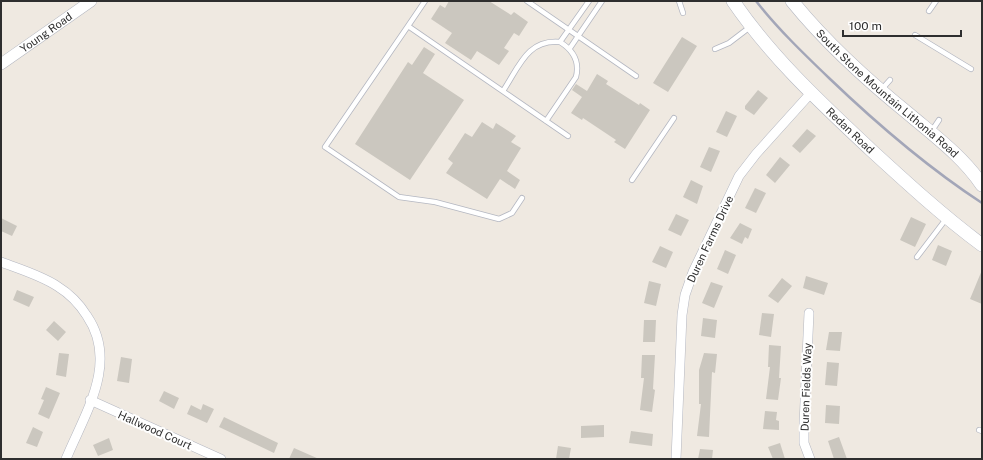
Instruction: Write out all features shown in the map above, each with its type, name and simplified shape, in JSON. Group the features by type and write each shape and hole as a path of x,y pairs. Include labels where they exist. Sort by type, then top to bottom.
{"main road":[{"name":"Redan Road","path":"732,1 786,68 810,94 947,217 982,245"},
{"name":"South Stone Mountain Lithonia Road","path":"792,1 827,41 886,85 931,132 962,160 981,183"}],"street":[{"name":"Young Road","path":"1,64 91,1"},
{"name":"Duren Farms Drive","path":"676,459 682,314 685,294 693,272 739,176 756,154 810,94"},
{"path":"1,262 56,285 75,299 91,321 96,331 101,354 98,379 66,459"},
{"name":"Duren Fields Way","path":"809,313 804,443 810,459"},
{"name":"Hallwood Court","path":"90,400 221,459"}],"lane":[{"path":"425,1 325,147 399,197 435,202 499,219 512,213 522,198"},
{"path":"527,1 636,76"},
{"path":"560,42 589,1"},
{"path":"570,48 602,1"},
{"path":"679,1 683,13"},
{"path":"929,11 936,1"},
{"path":"408,26 568,136"},
{"path":"715,49 730,43 751,26"},
{"path":"915,35 970,69"},
{"path":"503,91 531,50 542,43 560,42 570,48 578,70 576,77 546,121"},
{"path":"632,180 674,118"},
{"path":"931,132 939,120"},
{"path":"917,257 947,217"}],"building":[{"path":"449,1 489,1 511,15 514,12 528,22 519,36 514,33 504,48 509,51 499,65 477,51 471,60 445,43 452,33 431,19 440,5 445,8"},
{"path":"682,37 697,46 668,92 653,83"},
{"path":"424,47 435,54 423,73 464,100 410,180 355,144 408,62 412,65"},
{"path":"597,74 608,81 606,84 639,105 640,103 650,110 625,149 614,142 616,140 583,118 582,120 571,113 582,97 572,90 576,84 587,91"},
{"path":"758,90 768,98 754,115 745,109 745,106"},
{"path":"726,111 737,116 727,137 716,132"},
{"path":"482,122 493,129 496,123 516,136 511,142 521,148 507,171 520,180 515,189 500,179 487,199 446,173 453,163 448,159 465,133 472,137"},
{"path":"807,129 816,136 800,153 792,146"},
{"path":"709,147 720,151 711,172 700,167"},
{"path":"780,157 790,165 775,183 766,175"},
{"path":"691,180 703,186 697,204 683,197"},
{"path":"755,188 766,193 756,213 745,208"},
{"path":"676,214 689,220 681,236 668,230"},
{"path":"911,217 926,224 915,247 900,240"},
{"path":"1,218 17,226 12,236 1,231"},
{"path":"740,223 752,229 748,239 745,237 742,244 730,238"},
{"path":"938,245 952,251 946,266 932,260"},
{"path":"660,246 673,252 666,268 652,262"},
{"path":"725,250 736,255 728,274 717,269"},
{"path":"982,270 982,304 970,299"},
{"path":"806,276 828,283 824,295 803,288"},
{"path":"782,278 792,286 778,303 768,296"},
{"path":"649,281 661,284 656,306 644,303"},
{"path":"711,282 723,286 714,308 702,303"},
{"path":"17,290 34,297 29,307 13,300"},
{"path":"762,313 774,314 771,337 759,335"},
{"path":"703,318 717,320 715,338 701,336"},
{"path":"644,320 656,320 655,342 643,342"},
{"path":"54,321 66,332 58,341 46,330"},
{"path":"829,332 842,332 840,351 826,350"},
{"path":"769,345 781,346 779,378 781,378 778,400 766,399 770,367 768,367"},
{"path":"59,353 69,354 66,377 56,375"},
{"path":"704,353 717,354 715,373 712,372 709,437 697,436 701,404 699,404 699,370"},
{"path":"642,355 655,355 653,389 655,390 652,412 640,410 644,378 641,378"},
{"path":"121,357 132,359 129,383 117,381"},
{"path":"827,362 839,363 837,386 825,385"},
{"path":"46,387 60,393 49,419 38,414 44,400 41,399"},
{"path":"164,391 179,398 174,409 159,401"},
{"path":"203,404 214,409 207,423 187,414 191,405 201,410"},
{"path":"826,405 840,406 839,424 825,423"},
{"path":"765,411 777,412 776,420 779,421 779,430 763,429"},
{"path":"224,417 278,443 274,453 219,427"},
{"path":"604,425 604,437 581,438 581,426"},
{"path":"33,427 43,432 37,447 26,443"},
{"path":"631,431 653,434 652,446 629,443"},
{"path":"839,437 847,459 834,459 828,441"},
{"path":"109,438 113,450 98,456 93,445"},
{"path":"780,443 785,459 773,459 768,447"},
{"path":"558,446 571,448 569,459 556,459"},
{"path":"294,448 319,459 289,459"},
{"path":"700,449 713,450 712,459 698,459"}],"railway":[{"path":"756,1 801,50 865,112 922,160 982,203"}]}
